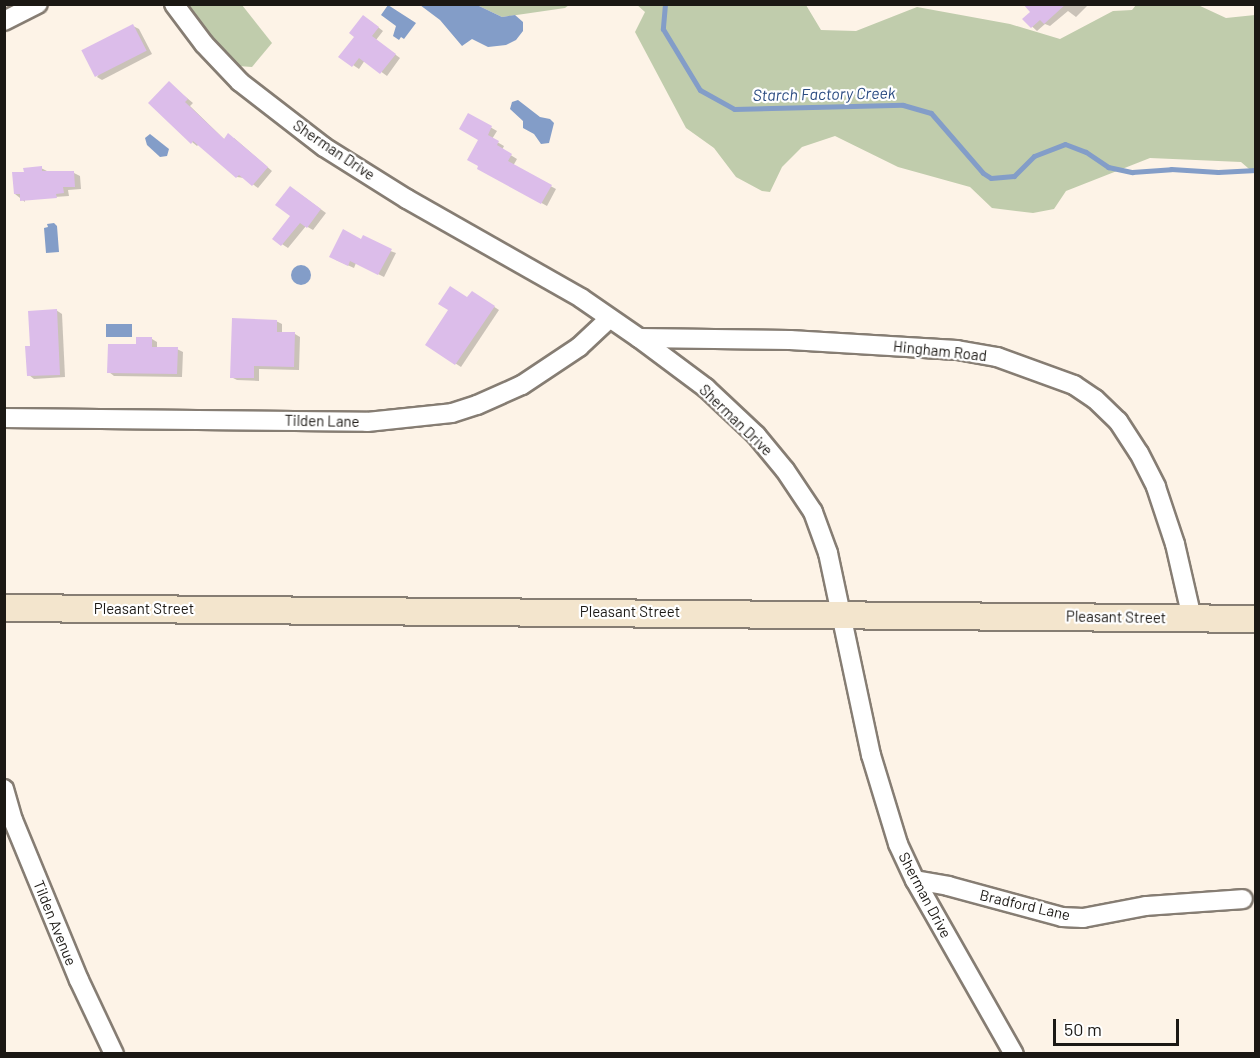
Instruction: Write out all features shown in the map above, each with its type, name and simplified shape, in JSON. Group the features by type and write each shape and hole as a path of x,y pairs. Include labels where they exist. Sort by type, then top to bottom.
{"street":[{"path":"4,21 38,4"},
{"name":"Sherman Drive","path":"174,4 204,44 239,81 324,147 407,198 581,298 639,338 706,388 756,435 785,470 813,512 828,553 870,756 898,844 915,880 1014,1053"},
{"name":"Tilden Lane","path":"4,417 367,422 452,412 477,405 522,385 572,352 609,318"},
{"name":"Hingham Road","path":"639,338 790,340 957,350 997,357 1074,385 1095,399 1118,421 1139,453 1156,487 1175,544 1192,618"},
{"name":"Pleasant Street","path":"4,608 1256,619"},
{"name":"Tilden Avenue","path":"4,789 13,820 70,959 113,1053"},
{"name":"Bradford Lane","path":"915,880 948,886 1062,917 1083,918 1146,906 1243,899"}],"green space":[{"path":"636,4 806,5 821,30 856,31 917,7 1010,24 1060,39 1113,11 1132,10 1136,5 1198,5 1226,18 1255,15 1255,174 1241,162 1150,158 1066,191 1054,209 1033,213 992,208 970,187 898,167 835,136 802,147 782,167 770,192 762,191 736,177 714,148 686,128 635,32 645,12"},
{"path":"189,5 242,5 272,43 252,67 238,66 213,38"},
{"path":"477,5 569,5 565,8 502,17"}],"water":[{"path":"388,5 416,23 404,39 401,37 399,40 393,36 396,26 381,15"},
{"path":"420,5 477,5 502,17 515,15 523,22 523,31 516,40 506,45 488,47 472,39 462,46 440,20"},
{"path":"518,100 540,117 550,119 554,123 549,143 541,144 534,134 523,128 523,121 510,109 512,102"},
{"path":"150,134 169,149 167,156 160,157 147,145 145,138"},
{"path":"54,223 57,226 59,252 46,253 44,228 48,227 47,224"},
{"path":"301,265 308,268 311,275 308,282 301,285 294,282 291,275 294,268"},
{"path":"106,324 132,324 132,337 106,337"}],"building":[{"path":"1023,4 1066,4 1044,24 1040,20 1031,28 1022,19 1030,12"},
{"path":"363,15 379,27 372,36 396,54 380,74 359,58 352,67 338,57 354,37 349,33"},
{"path":"133,24 147,51 95,77 81,50"},
{"path":"169,81 188,99 185,102 224,139 228,133 268,167 252,186 239,175 236,178 193,141 191,144 148,103"},
{"path":"468,113 492,126 488,135 499,141 497,145 512,154 508,161 552,185 541,204 477,169 478,166 467,160 478,140 459,129"},
{"path":"42,166 42,171 74,171 75,187 63,187 64,193 56,194 57,198 20,201 20,194 14,194 12,172 24,172 23,168"},
{"path":"290,186 321,209 307,228 300,223 281,246 272,239 290,216 275,205"},
{"path":"343,229 361,239 363,235 392,249 378,275 350,261 348,266 329,257"},
{"path":"450,286 467,297 472,291 495,306 455,365 425,345 448,310 438,304"},
{"path":"57,309 60,375 27,376 25,346 30,346 28,311"},
{"path":"232,318 277,320 277,332 295,332 294,367 254,366 254,378 230,378"},
{"path":"136,337 152,337 152,347 178,347 177,374 107,373 108,344 136,344"}],"waterway":[{"name":"Starch Factory Creek","path":"665,4 663,29 700,90 734,109 903,105 931,113 983,173 991,178 1014,176 1034,156 1065,144 1086,152 1108,167 1132,172 1171,169 1218,172 1256,170"}]}
